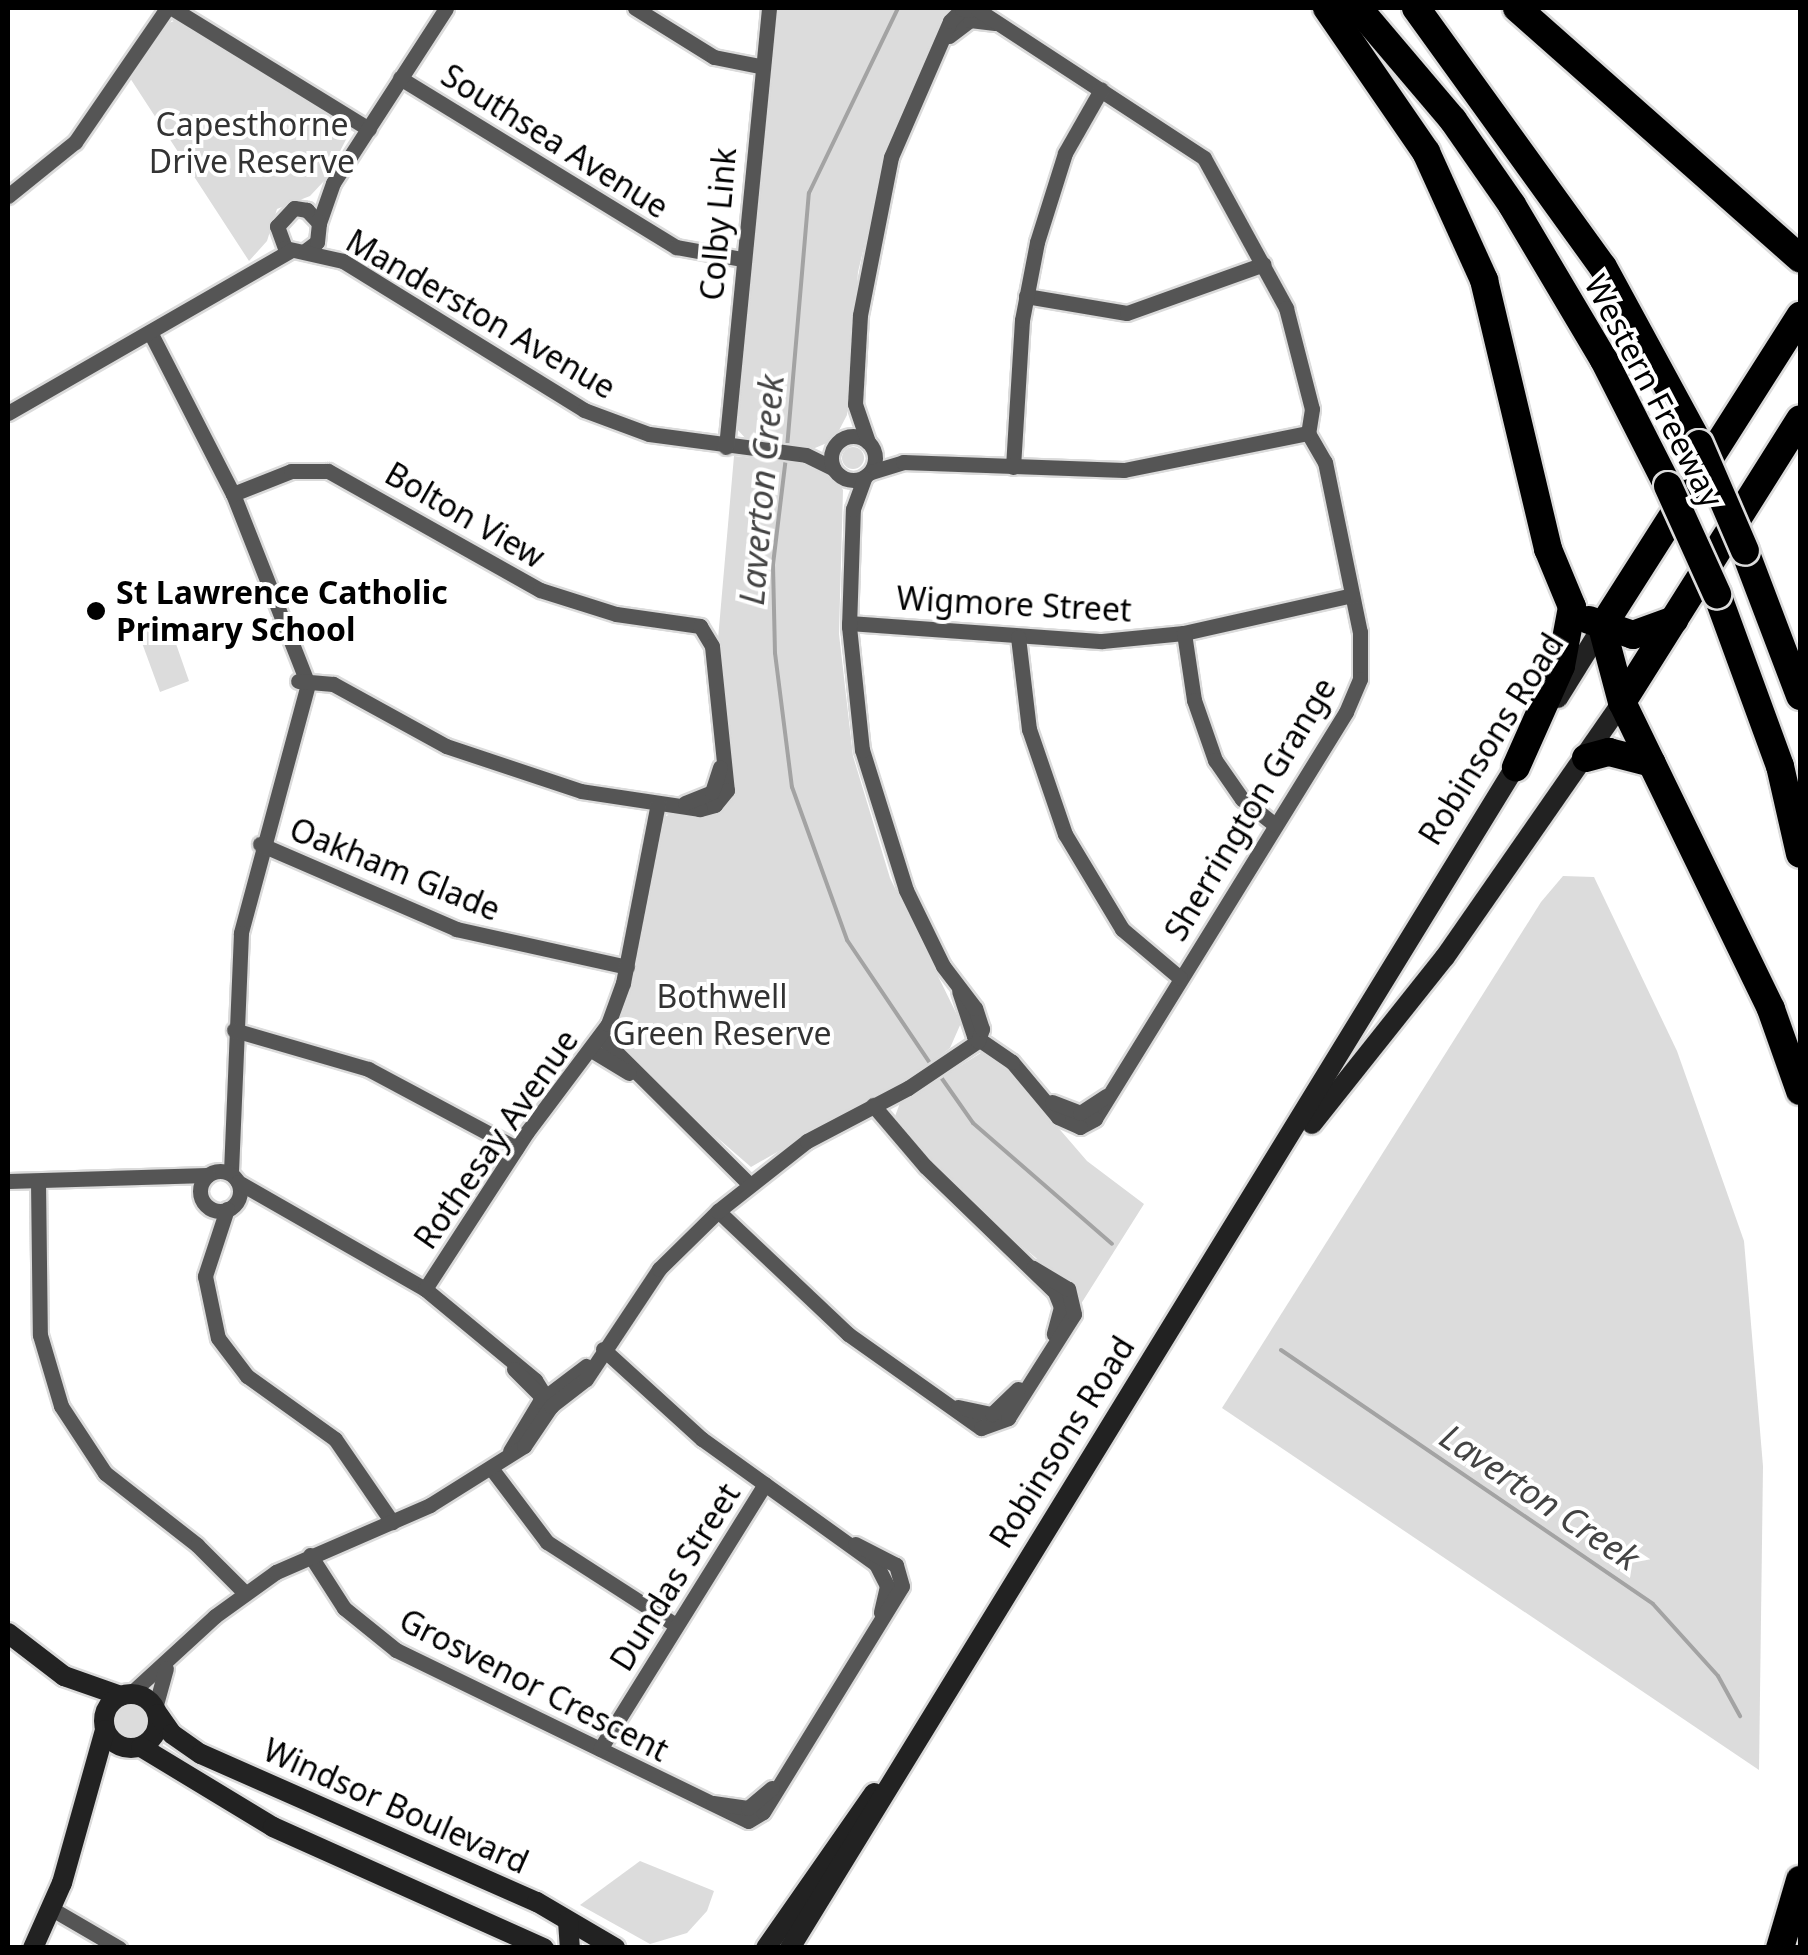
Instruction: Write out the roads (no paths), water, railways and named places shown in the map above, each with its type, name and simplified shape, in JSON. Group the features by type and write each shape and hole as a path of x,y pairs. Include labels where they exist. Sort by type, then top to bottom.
{"highway":[{"path":"1327,8 1426,152 1484,280 1548,549 1573,618 1560,666 1516,767"},
{"name":"Western Freeway","path":"1358,8 1453,120 1512,205 1604,360 1717,594 1780,766 1800,854"},
{"name":"Western Freeway","path":"1416,8 1603,267 1699,444 1746,550 1800,696"},
{"path":"1517,8 1728,189 1800,258"},
{"path":"1728,189 1800,232"},
{"name":"Robinsons Road","path":"1602,627 1800,316"},
{"name":"Robinsons Road","path":"1622,702 1800,419"},
{"path":"1567,598 1602,627 1640,635 1674,620"},
{"path":"1602,627 1622,702 1770,1009 1800,1092"},
{"path":"1586,758 1609,752 1652,764"},
{"path":"1780,1948 1800,1880"}],"main road":[{"name":"Robinsons Road","path":"790,1948 1251,1206 1602,627"},
{"name":"Robinsons Road","path":"1251,1206 1445,957 1622,702"},
{"path":"8,1633 64,1676 104,1727 135,1747"},
{"path":"64,1676 126,1695 156,1711 154,1737 135,1747 90,1788"},
{"path":"33,1948 52,1908 90,1788 108,1707 126,1695"},
{"name":"Windsor Boulevard","path":"156,1711 201,1754 538,1902 616,1948"},
{"name":"Robinsons Road","path":"766,1948 833,1846 934,1716"},
{"name":"Windsor Boulevard","path":"135,1747 273,1827 544,1948"},
{"path":"568,1921 570,1948"}],"street":[{"path":"8,196 75,142 170,8 368,129"},
{"path":"634,8 714,57 760,66"},
{"name":"Colby Link","path":"726,447 760,66 770,8"},
{"path":"8,413 256,267 298,251 320,225 334,183 441,10"},
{"path":"853,509 836,472 838,442 854,404 864,276 884,184 905,114 939,46 963,16"},
{"name":"Sherrington Grange","path":"963,16 995,23 1204,158 1286,308 1307,394 1303,435 1324,474 1362,657 1356,690 1108,1094 1080,1120 1044,1098 1012,1062 1004,1045 977,1034"},
{"name":"Southsea Avenue","path":"400,78 676,247 742,260"},
{"path":"1013,467 1026,296 1058,171 1100,90"},
{"path":"256,267 283,214 301,208 334,183"},
{"path":"301,208 320,225 343,261"},
{"path":"276,232 298,251"},
{"name":"Manderston Avenue","path":"298,251 343,261 584,410 649,434 806,456 836,472 867,475"},
{"path":"1026,296 1127,313 1264,264"},
{"path":"150,332 234,494 303,686 240,933 230,1138 234,1178 229,1208 211,1244"},
{"path":"126,1695 244,1592 310,1555 392,1522 491,1468 530,1441 546,1400 603,1349 659,1269 718,1210 807,1141 908,1088 950,1059 977,1034 975,1008 959,991 884,831 862,750 849,623 853,509 867,475 871,445 854,404"},
{"path":"867,475 903,462 1124,470 1303,435"},
{"path":"838,442 871,445 903,462"},
{"name":"Manderston Avenue","path":"806,456 838,442"},
{"name":"Bolton View","path":"234,494 291,471 328,471 540,590 675,624 699,638 710,664 721,755 716,787 711,801 650,802"},
{"name":"Wigmore Street","path":"849,623 1102,640 1184,633 1352,595"},
{"path":"1184,633 1194,700 1215,760 1242,799 1275,826"},
{"path":"1018,637 1028,729 1065,834 1122,929 1180,978"},
{"path":"303,686 346,692 488,763 650,802"},
{"name":"Rothesay Avenue","path":"425,1289 516,1148 597,1044 627,967 650,802"},
{"name":"Oakham Glade","path":"260,844 456,929 627,967"},
{"path":"234,1030 368,1070 516,1148"},
{"path":"597,1044 749,1184"},
{"path":"718,1210 835,1323 945,1402 992,1414 1030,1376 1052,1342 1060,1299 938,1180 873,1105"},
{"path":"230,1138 210,1174 203,1201 211,1244 205,1294 225,1350 247,1376 335,1438 392,1522"},
{"path":"8,1181 156,1180 210,1174 234,1178 275,1208 362,1248 425,1289 506,1358 546,1400"},
{"path":"156,1180 229,1208 275,1208"},
{"path":"38,1181 40,1335 62,1406 105,1473 197,1546 244,1592"},
{"name":"Grosvenor Crescent","path":"310,1555 344,1608 381,1641 709,1802 748,1808 774,1786 878,1620 886,1578 855,1544 694,1432 603,1349"},
{"path":"491,1468 547,1542 676,1625"},
{"name":"Dundas Street","path":"600,1749 765,1484"},
{"path":"156,1711 172,1656"},
{"path":"52,1908 119,1948"}],"waterway":[{"name":"Laverton Creek","path":"787,448 809,193 898,8"},
{"name":"Laverton Creek","path":"786,457 773,565 775,653 792,787 847,940 932,1066"},
{"name":"Laverton Creek","path":"938,1073 973,1123 1112,1244"},
{"name":"Laverton Creek","path":"1281,1350 1653,1604 1718,1676 1740,1716"}],"place":[{"name":"St Lawrence Catholic Primary School","path":"96,611"}],"park label":[{"name":"Capesthorne Drive Reserve","path":"252,144"},
{"name":"Bothwell Green Reserve","path":"722,1016"}]}
